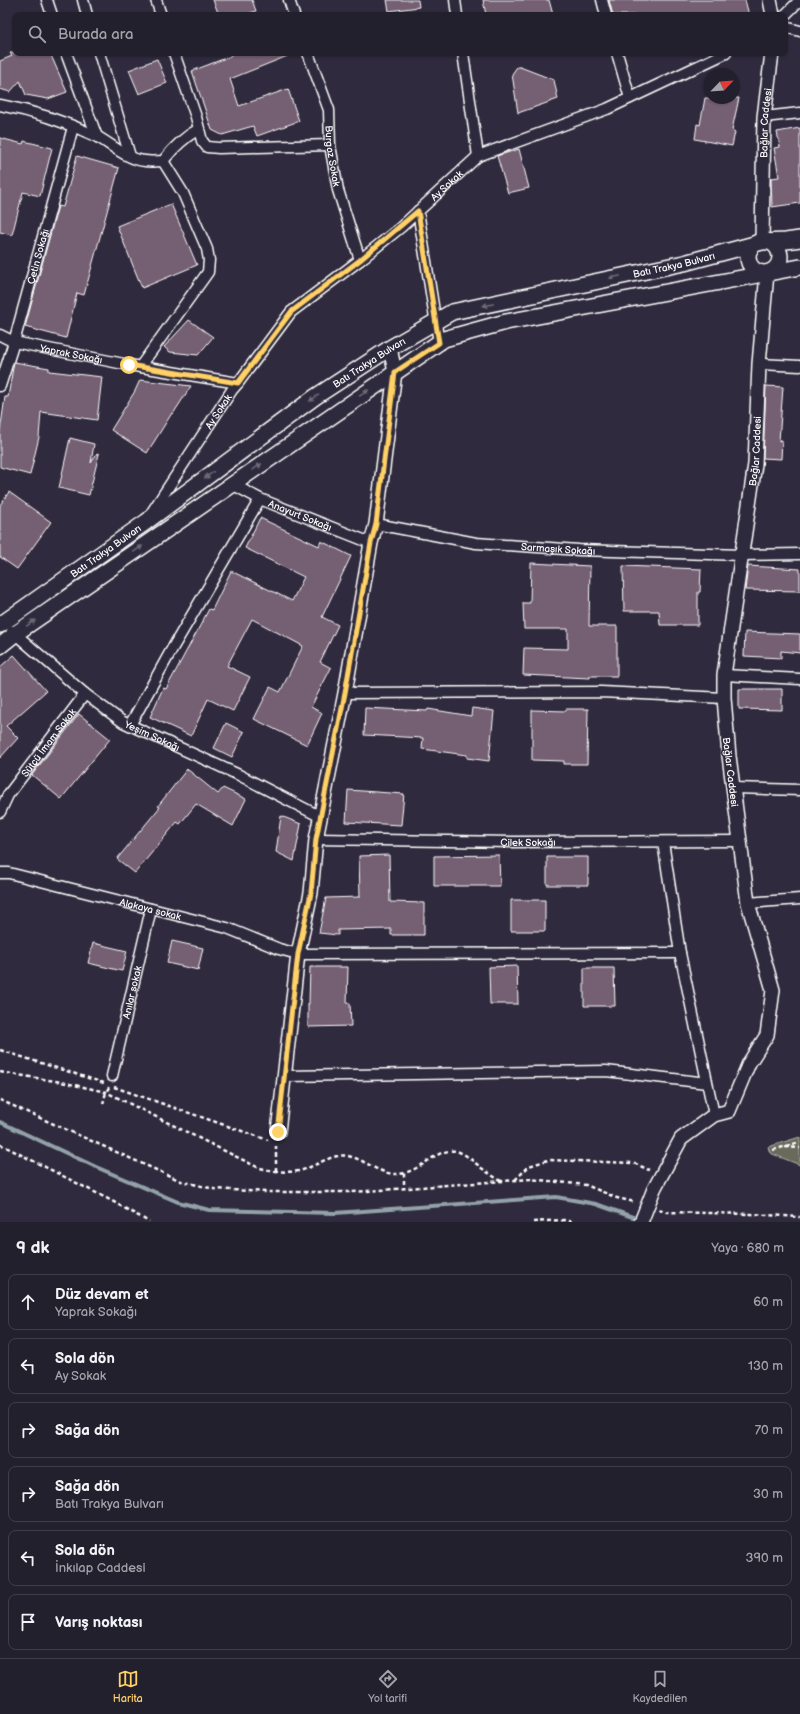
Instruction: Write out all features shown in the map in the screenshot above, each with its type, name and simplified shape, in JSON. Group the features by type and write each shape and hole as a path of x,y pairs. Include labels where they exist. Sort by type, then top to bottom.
{"main road":[{"name":"Batı Trakya Bulvarı","path":"1,622 146,522 316,397 390,348 452,312 684,263 762,242 800,240"},
{"path":"762,242 772,244 779,252 779,263 772,271 767,273 757,272 753,269 748,260 750,250 757,243 762,242"},
{"name":"Batı Trakya Bulvarı","path":"0,646 15,634 444,339 506,322 800,267"}],"street":[{"path":"47,0 51,12"},
{"path":"83,0 86,12"},
{"path":"156,0 160,12"},
{"path":"289,0 293,12"},
{"path":"455,0 457,12"},
{"path":"602,0 605,12"},
{"path":"770,0 772,12"},
{"path":"788,12 800,0"},
{"path":"788,28 800,31"},
{"path":"67,56 97,137"},
{"path":"100,56 130,156"},
{"path":"175,56 202,141 207,147 330,145"},
{"name":"Burgaz Sokak","path":"309,56 329,110 330,145 338,190 360,260"},
{"path":"463,56 478,156"},
{"path":"618,56 630,98"},
{"name":"Ay Sokak","path":"146,522 232,390 291,312 360,260 418,211 478,156 630,98 720,56"},
{"name":"Bağlar Caddesi","path":"762,242 764,117 772,56"},
{"path":"0,105 24,109 73,126 144,162 164,161 177,144 187,135 199,129"},
{"path":"764,117 800,113"},
{"name":"Çetin Sokağı","path":"0,386 14,342 73,126"},
{"path":"140,367 208,272 209,260 207,250 183,193 164,161"},
{"path":"418,211 439,343"},
{"name":"Bağlar Caddesi","path":"641,1222 654,1189 682,1139 714,1115 729,1112 749,1063 767,1035 773,990 748,903 739,841 734,788 728,756 724,698 724,675 755,464 759,364 767,273"},
{"name":"Yaprak Sokağı","path":"0,335 14,342 140,367 238,383"},
{"path":"278,1132 298,954 311,893 316,839 345,693 371,543 376,524 395,372 390,348"},
{"path":"759,364 800,366"},
{"name":"Anayurt Sokağı","path":"232,484 260,499 371,543"},
{"path":"130,725 176,642 260,499"},
{"name":"Sarmaşık Sokağı","path":"376,524 476,543 579,550 742,555 800,554"},
{"name":"Yeşim Sokağı","path":"1,622 85,694 123,722 239,775 321,817"},
{"path":"724,675 800,679"},
{"path":"345,693 601,692 724,698"},
{"name":"Sütçü İmam Sokak","path":"0,812 8,795 85,694"},
{"path":"734,788 800,790"},
{"name":"Çilek Sokağı","path":"316,839 663,842 739,841"},
{"path":"663,842 680,952 714,1115"},
{"name":"Alakaya sokak","path":"0,873 9,873 227,928 279,949 298,954 680,952"},
{"path":"748,903 800,899"},
{"name":"Anılar sokak","path":"111,1080 151,909"},
{"path":"285,1076 606,1071 707,1084"}],"path":[{"path":"0,1050 111,1080 276,1143 276,1171"},
{"path":"0,1072 61,1082 106,1092 257,1167 271,1171 299,1171 339,1155 360,1160 378,1171 391,1174 404,1173 418,1168 442,1152 456,1151 471,1159 485,1171 502,1181"},
{"path":"103,1104 111,1080"},
{"path":"0,1100 181,1181 214,1190 312,1192 404,1189 530,1179 586,1185 618,1198 641,1204"},
{"path":"773,1150 800,1142"},
{"path":"0,1144 112,1200 149,1222"},
{"path":"783,1147 800,1148"},
{"path":"515,1180 529,1166 548,1160 628,1163 649,1170"},
{"path":"404,1173 404,1189"},
{"path":"654,1208 667,1212 800,1217"},
{"path":"533,1222 563,1220 574,1222"}],"green space":[{"path":"800,1137 800,1165 770,1153 768,1147"}],"building":[{"path":"213,0 252,0 256,11 253,12 218,12"},
{"path":"387,0 418,0 419,7 389,11"},
{"path":"483,0 549,0 552,12 485,12"},
{"path":"609,0 745,0 748,12 612,12"},
{"path":"12,56 51,56 67,92 48,99 26,95 20,81 10,92 0,89 0,61"},
{"path":"231,56 288,56 230,79 239,106 288,89 299,121 257,136 253,126 222,135 212,130 192,71"},
{"path":"157,59 167,83 139,94 129,70"},
{"path":"517,67 554,80 558,99 518,113 512,74"},
{"path":"704,103 738,104 732,130 735,132 732,146 695,139 697,124 700,125"},
{"path":"800,128 800,203 772,207 771,178 779,177 774,148 780,147 777,132"},
{"path":"0,138 23,144 24,141 52,148 40,196 23,192 12,235 0,232"},
{"path":"519,149 529,188 508,193 497,156"},
{"path":"77,156 119,168 84,295 77,293 66,338 25,327 58,206 63,207"},
{"path":"171,204 197,265 142,288 117,226"},
{"path":"189,320 213,337 198,355 170,352 164,347"},
{"path":"14,362 49,368 49,371 102,377 97,420 41,412 39,437 30,475 0,467 0,432 5,397 8,397"},
{"path":"140,380 191,386 147,453 111,430"},
{"path":"766,386 783,387 779,441 782,440 781,459 763,458"},
{"path":"70,438 94,444 91,463 97,453 99,454 89,495 59,488"},
{"path":"9,492 51,522 17,569 0,557 0,505"},
{"path":"260,518 319,546 321,541 351,556 322,617 338,625 320,662 331,668 311,707 322,713 307,745 254,719 270,687 280,692 303,646 252,619 227,666 250,677 233,711 208,699 191,736 150,717 163,688 166,689 209,609 212,610 231,571 292,601 304,577 245,548"},
{"path":"531,563 590,566 589,626 617,626 617,676 590,676 590,678 523,675 524,648 568,649 568,629 524,629 523,603 530,603"},
{"path":"623,566 701,569 700,592 698,592 698,625 660,625 659,611 624,611"},
{"path":"748,566 800,569 800,591 745,590"},
{"path":"745,632 800,634 800,653 781,651 781,658 744,656"},
{"path":"14,655 46,691 6,726 18,738 0,758 0,667"},
{"path":"739,689 782,689 782,710 739,709"},
{"path":"365,708 427,711 428,709 471,716 472,708 494,711 489,761 467,758 467,755 422,749 423,738 364,735"},
{"path":"566,709 588,709 587,764 564,764 564,761 532,760 532,710 566,711"},
{"path":"79,714 110,739 61,799 32,775"},
{"path":"226,723 244,732 232,757 214,748"},
{"path":"187,769 218,794 223,788 246,799 233,826 196,804 180,824 177,822 135,873 117,859 160,807 158,806"},
{"path":"348,790 404,794 401,825 346,822"},
{"path":"281,816 301,824 294,861 276,852"},
{"path":"389,855 390,902 424,903 424,935 391,935 391,929 338,930 338,935 319,933 326,898 360,897 359,856"},
{"path":"499,855 500,886 434,886 434,856"},
{"path":"547,857 588,857 588,885 547,885"},
{"path":"511,900 545,900 545,931 511,931"},
{"path":"172,941 203,948 198,970 167,963"},
{"path":"93,943 127,951 122,971 88,963"},
{"path":"517,966 518,1004 490,1004 489,967"},
{"path":"310,967 348,967 347,1003 350,1003 351,1026 308,1027"},
{"path":"584,968 614,968 615,1006 584,1006"}],"waterway":[{"path":"0,1122 96,1167 178,1202 209,1210 335,1213 556,1197 596,1204 641,1220"}],"route":[{"path":"129,365 238,383 291,312 360,260 418,211 439,343 395,372 376,524 371,543 345,693 316,839 311,893 298,954 278,1132"}]}
